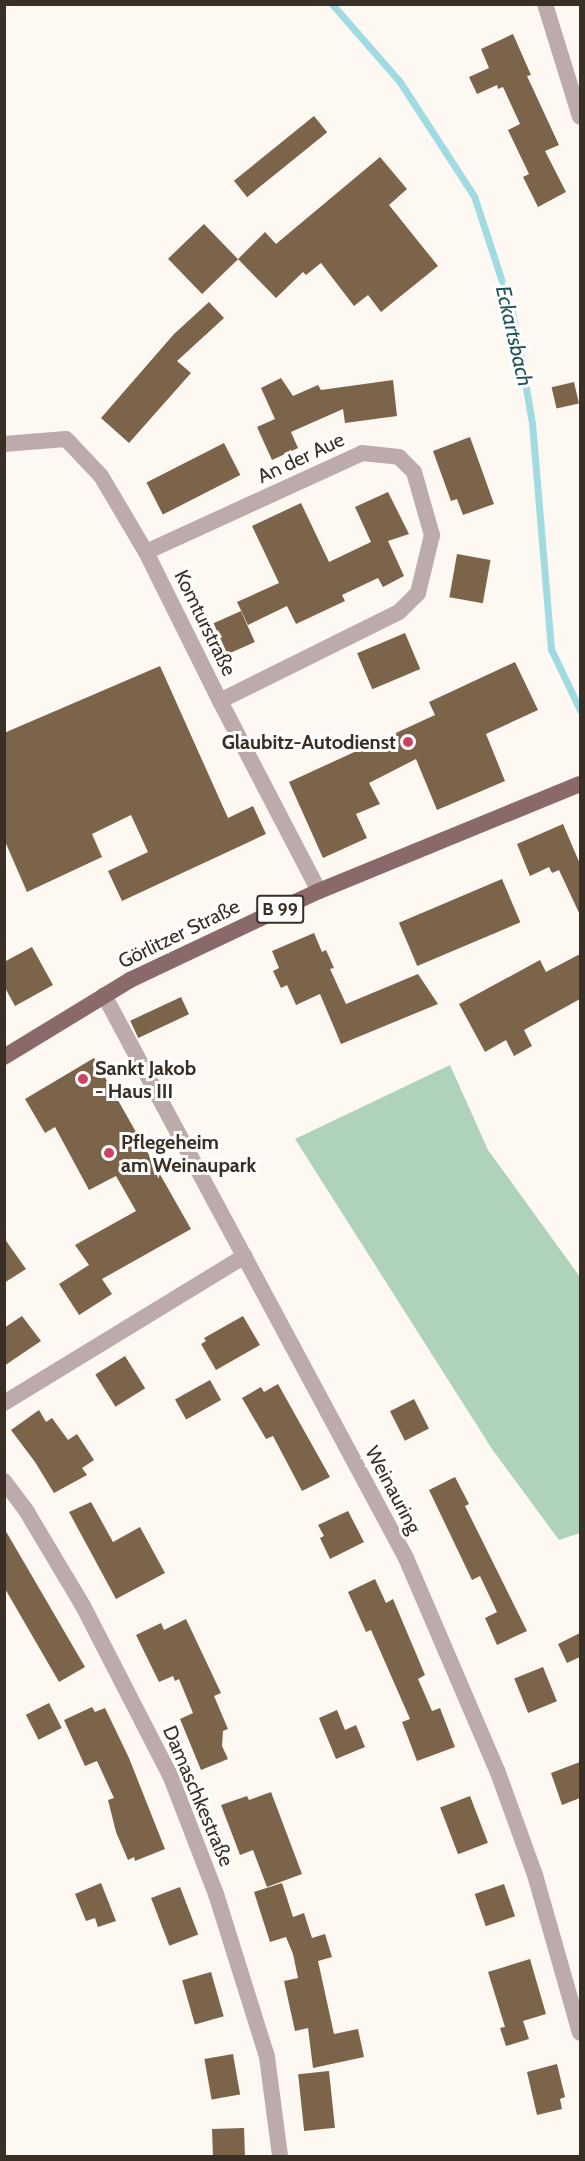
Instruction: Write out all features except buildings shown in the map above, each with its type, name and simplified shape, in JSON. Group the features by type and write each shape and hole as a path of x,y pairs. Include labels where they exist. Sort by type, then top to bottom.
{"main road":[{"name":"Görlitzer Straße","path":"4,1057 104,994 319,891 575,786"}],"street":[{"path":"545,4 580,117"},
{"name":"Komturstraße","path":"4,444 66,439 101,476 146,552 220,701 319,891"},
{"name":"An der Aue","path":"146,552 362,453 399,458 414,472 432,535 418,593 399,612 220,701"},
{"name":"Weinauring","path":"104,994 406,1558 497,1770 535,1875 580,2033"},
{"path":"4,1403 245,1256"},
{"name":"Damaschkestraße","path":"4,1481 27,1512 83,1606 170,1775 216,1894 267,2057 280,2157"}],"green space":[{"path":"450,1065 488,1150 580,1277 580,1533 559,1540 492,1449 295,1139"}],"waterway":[{"name":"Eckartsbach","path":"332,4 400,82 474,196 512,312 521,358 532,423 551,649 580,710"}],"place":[{"name":"Glaubitz-Autodienst","path":"408,742"},
{"name":"Sankt Jakob - Haus III","path":"83,1079"},
{"name":"Pflegeheim am Weinaupark","path":"109,1153"}]}
